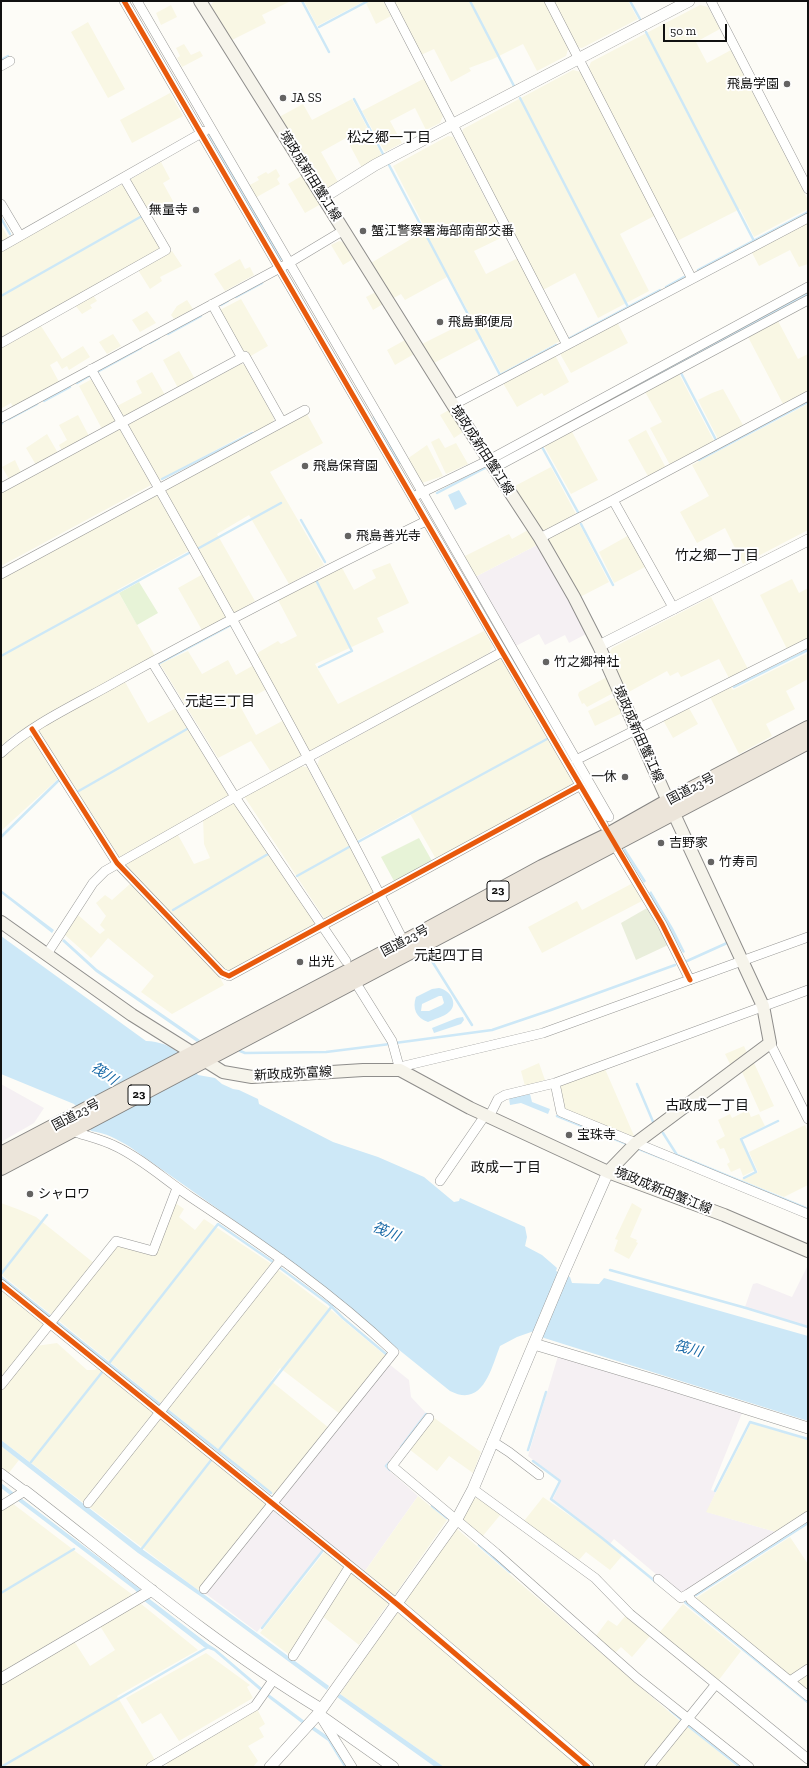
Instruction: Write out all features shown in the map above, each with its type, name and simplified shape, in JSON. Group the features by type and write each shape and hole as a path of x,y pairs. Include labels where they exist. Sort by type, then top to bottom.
{"highway":[{"name":"国道23号","path":"1,1168 74,1125 404,942 542,867 606,836 668,801 808,728"},
{"name":"国道23号","path":"195,1058 674,814 808,742"},
{"name":"国道23号","path":"1,1154 74,1125"}],"main road":[{"name":"境政成新田蟹江線","path":"202,2 453,405 540,538 599,646 762,1006 770,1043 636,1143 608,1172 724,1215 808,1251"},
{"name":"新政成弥富線","path":"1,922 195,1058 223,1072 252,1077 363,1070 400,1070 414,1076 470,1108 608,1172"}],"street":[{"path":"124,1 579,786 604,826"},
{"path":"137,1 609,816"},
{"path":"390,1 567,345"},
{"path":"550,1 692,279"},
{"path":"324,198 375,165 689,1"},
{"path":"711,1 808,189"},
{"path":"1,66 10,61"},
{"path":"1,247 124,178 210,127"},
{"path":"1,343 166,250 124,178"},
{"path":"1,204 20,236"},
{"path":"453,405 808,218"},
{"path":"1,418 280,268 344,230"},
{"path":"491,464 808,287"},
{"path":"412,497 491,464 808,300"},
{"path":"212,304 242,358"},
{"path":"1,488 245,356 282,422"},
{"path":"91,369 233,619 308,758 404,942"},
{"path":"540,538 808,396"},
{"path":"1,574 305,410"},
{"path":"613,500 674,609"},
{"path":"1,753 16,739 32,729 152,662 426,521"},
{"path":"599,646 808,540"},
{"path":"576,760 808,643"},
{"path":"47,954 93,883 105,871 117,863 502,652"},
{"path":"152,662 235,797 346,961"},
{"path":"32,729 117,863 222,974 229,976 579,786"},
{"path":"618,851 662,924 690,980"},
{"path":"359,988 393,1044 400,1070 404,1066 543,1034 808,937"},
{"path":"440,1181 487,1116 498,1098 555,1083 808,990"},
{"path":"770,1043 808,1119"},
{"path":"555,1083 561,1112 808,1214"},
{"path":"74,1125 144,1163 177,1188 281,1259 340,1306 394,1352 272,1502 204,1589"},
{"path":"270,1767 320,1711 457,1519 472,1489 608,1172"},
{"path":"1,1385 116,1240 153,1251 177,1188"},
{"path":"88,1503 281,1259"},
{"path":"1,1284 397,1604 588,1767"},
{"path":"535,1342 808,1428"},
{"path":"429,1418 392,1466 457,1519 637,1678 749,1767"},
{"path":"492,1442 509,1452 539,1475"},
{"path":"1,1472 23,1493 146,1594 217,1640 320,1711 394,1767"},
{"path":"472,1489 595,1578 630,1614 808,1759"},
{"path":"1,1506 23,1493"},
{"path":"658,1578 681,1598 808,1516"},
{"path":"293,1656 350,1566"},
{"path":"1,1679 146,1594"},
{"path":"688,1594 691,1600 808,1696"},
{"path":"790,1681 808,1669"},
{"path":"151,1767 255,1706 274,1680"},
{"path":"649,1767 716,1684"},
{"path":"320,1711 352,1767"}],"shaded area":[{"path":"215,1 291,1 262,15 266,23 230,41 210,8 212,3"},
{"path":"304,1 365,1 317,26"},
{"path":"370,1 383,1 391,16 376,24 366,3"},
{"path":"393,1 546,1 569,46 566,56 537,71 523,44 493,59 469,68 471,71 451,82 434,49 421,55"},
{"path":"554,1 628,1 638,19 582,48 577,47"},
{"path":"171,5 177,17 161,25 156,13"},
{"path":"700,5 708,7 720,29 696,42 707,63 731,50 808,200 808,209 754,237 740,209 677,241 588,69 591,62"},
{"path":"88,22 125,89 108,98 71,32"},
{"path":"184,44 191,55 200,51 203,56 182,67 177,58 180,56 176,48"},
{"path":"573,70 581,72 656,215 620,234 649,291 598,318 575,273 543,290 462,134 463,129"},
{"path":"425,78 443,116 440,123 426,130 415,108 390,121 402,143 385,152 362,111"},
{"path":"170,93 183,116 132,143 120,120"},
{"path":"352,99 383,157 362,168 346,138 321,152 338,182 328,188 325,188 279,117 303,104 312,120"},
{"path":"448,136 453,137 505,236 474,251 486,274 518,258 560,339 560,341 501,373 482,338 432,364 420,345 472,319 449,276 405,300 401,294 392,299 371,263 426,230 393,166"},
{"path":"161,162 170,179 163,183 174,203 150,216 131,182 131,179"},
{"path":"276,169 280,176 277,179 280,184 255,198 248,186 259,180 257,177 266,172 268,174"},
{"path":"303,175 321,204 305,213 288,184"},
{"path":"123,184 160,248 159,251 1,341 1,251"},
{"path":"808,222 808,264 799,267 790,250 759,266 751,251"},
{"path":"1,225 9,239 1,243"},
{"path":"339,241 343,242 353,259 343,265 331,245"},
{"path":"172,251 182,266 160,277 162,281 150,289 138,270"},
{"path":"240,259 245,269 250,267 254,275 225,291 214,274"},
{"path":"376,292 383,304 373,310 366,297"},
{"path":"93,295 97,301 90,305 92,308 82,314 75,305"},
{"path":"241,299 268,346 249,357 246,351 244,353 220,310"},
{"path":"187,300 193,309 174,319 171,315 177,306"},
{"path":"147,311 156,323 140,332 132,320"},
{"path":"777,319 798,359 808,354 808,391 783,404 747,335"},
{"path":"617,322 628,343 571,373 559,352"},
{"path":"41,326 62,359 83,346 90,357 69,370 67,366 62,369 57,361 50,365 59,382 13,407 11,403 2,408 1,348"},
{"path":"113,334 121,346 107,354 99,342"},
{"path":"405,340 414,354 395,365 387,350"},
{"path":"179,351 195,379 178,388 163,360"},
{"path":"555,355 569,382 544,396 542,393 517,407 503,383"},
{"path":"241,364 245,365 274,418 273,423 255,433 253,430 158,481 128,427 129,424"},
{"path":"152,372 165,395 126,416 122,415 117,406 142,393 136,381"},
{"path":"678,372 714,441 670,465 650,428 662,422 644,390"},
{"path":"92,379 115,419 114,423 102,429 79,386"},
{"path":"723,389 743,425 718,439 698,400"},
{"path":"808,404 808,530 743,564 725,528 697,543 680,512 709,496 692,465"},
{"path":"449,410 463,432 454,438 440,415"},
{"path":"307,414 323,443 270,472 324,565 289,584 249,515 217,534 255,601 235,613 166,493 167,488"},
{"path":"78,415 89,436 62,451 59,445 67,440 59,425"},
{"path":"117,429 122,430 153,484 1,566 1,492"},
{"path":"571,430 598,480 571,494 543,444"},
{"path":"646,430 666,468 649,478 628,440"},
{"path":"47,434 58,453 36,465 26,448"},
{"path":"439,438 445,448 456,443 468,464 446,474 431,442"},
{"path":"427,445 443,476 422,483 407,459"},
{"path":"15,460 21,473 9,479 2,467"},
{"path":"551,467 577,516 546,531 541,529 513,487"},
{"path":"153,495 159,496 190,550 117,590 155,656 13,735 1,747 1,579"},
{"path":"579,523 609,582 580,597 548,541 550,537"},
{"path":"528,530 537,545 475,577 463,557 509,534 512,539"},
{"path":"631,534 647,566 614,583 599,552"},
{"path":"537,545 545,556 586,634 569,643 565,635 545,645 539,634 514,647 475,577"},
{"path":"390,563 409,603 377,618 384,632 315,664 338,704 484,631 493,647 489,653 312,751 306,749 256,657 259,652 278,641 281,644 297,636 278,600 341,566 354,590 376,578 372,570"},
{"path":"203,574 227,615 226,619 203,632 178,588"},
{"path":"792,579 799,593 808,588 808,640 788,651 760,595"},
{"path":"711,597 749,671 730,680 719,659 681,677 678,672 670,676 667,671 627,693 609,654 612,648"},
{"path":"188,651 202,674 228,660 236,675 254,665 267,689 239,704 256,735 284,720 301,754 299,758 271,772 251,741 218,758 160,664"},
{"path":"808,653 808,679 786,691 795,709 766,724 772,736 739,754 710,697 731,687 733,690"},
{"path":"498,659 503,661 573,781 572,786 436,859 409,812 356,841 317,766 320,757"},
{"path":"607,677 615,692 587,707 584,703 582,704 578,695 579,692"},
{"path":"124,680 148,723 176,708 229,796 120,857 117,856 38,732 40,728"},
{"path":"616,697 624,712 595,726 588,711"},
{"path":"689,708 698,724 673,738 663,720"},
{"path":"26,735 31,736 59,778 1,831 1,758"},
{"path":"299,766 307,767 373,889 373,894 327,918 324,918 244,796"},
{"path":"234,801 316,923 231,971 225,971 126,868 127,861 177,833 194,864 210,858 204,844 203,818"},
{"path":"131,883 219,976 224,985 172,1014 141,992 154,976 108,938 91,958 65,935 78,915 100,934 105,930 100,925 106,916 96,903 105,895 112,900"},
{"path":"633,883 642,901 542,953 528,927 577,901 582,910"},
{"path":"744,1046 747,1053 731,1066 725,1054"},
{"path":"539,1063 545,1080 525,1086 521,1071"},
{"path":"754,1063 774,1106 760,1112 742,1072"},
{"path":"605,1069 635,1138 563,1111 558,1087 561,1084"},
{"path":"1,1084 44,1108 34,1123 1,1142"},
{"path":"748,1110 751,1117 759,1114 765,1126 740,1138 755,1170 743,1176 740,1168 731,1172 727,1164 730,1162 724,1148 720,1149 716,1141 725,1136 718,1120 730,1114 732,1118"},
{"path":"805,1125 808,1132 808,1185 784,1197 741,1180 758,1172 749,1152"},
{"path":"174,1202 184,1209 179,1217 195,1230 204,1219 273,1265 163,1405 57,1319 115,1247 119,1246 151,1254"},
{"path":"1,1203 36,1217 94,1263 53,1316 1,1274"},
{"path":"632,1203 642,1209 630,1237 637,1240 636,1242 638,1243 629,1259 614,1251 618,1240 615,1239"},
{"path":"808,1265 808,1326 745,1307 753,1284 757,1283 792,1297"},
{"path":"276,1268 331,1310 386,1356 340,1414 280,1368 271,1381 329,1428 274,1495 167,1408"},
{"path":"1,1289 44,1322 44,1326 1,1381"},
{"path":"57,1343 87,1370 95,1370 99,1367 154,1411 155,1415 85,1504 1,1440 1,1391 36,1346"},
{"path":"558,1356 742,1413 711,1490 716,1492 707,1512 776,1532 681,1595 614,1539 610,1544 553,1499 561,1481 528,1456"},
{"path":"389,1364 409,1380 411,1397 426,1413 385,1467 418,1496 365,1571 278,1503"},
{"path":"433,1417 481,1452 473,1473 449,1456 437,1471 409,1449"},
{"path":"162,1418 266,1502 267,1505 199,1591 89,1507 158,1419"},
{"path":"751,1423 808,1440 808,1512 776,1532 706,1512"},
{"path":"1,1446 19,1460 8,1474 1,1469"},
{"path":"418,1496 447,1520 394,1596 365,1571"},
{"path":"543,1497 602,1538 622,1556 610,1570 586,1552 579,1560 524,1521"},
{"path":"477,1498 501,1514 482,1537 462,1519 473,1499"},
{"path":"12,1503 134,1596 1,1675 1,1510"},
{"path":"273,1507 275,1509 274,1511 323,1550 257,1632 205,1593"},
{"path":"456,1528 681,1722 645,1767 593,1767 405,1606 404,1601"},
{"path":"790,1537 808,1564 808,1665 791,1676 787,1676 693,1600"},
{"path":"326,1550 346,1567 291,1656 260,1633"},
{"path":"351,1570 390,1601 359,1645 321,1615"},
{"path":"140,1603 198,1650 117,1696 155,1760 143,1767 1,1767 1,1684 74,1641 90,1666 115,1650 100,1626"},
{"path":"683,1604 741,1651 718,1681 659,1633"},
{"path":"402,1612 581,1767 444,1767 340,1694 396,1613"},
{"path":"626,1615 650,1636 632,1657 621,1647 614,1654 595,1637 608,1620 617,1626"},
{"path":"206,1653 250,1685 247,1687 253,1698 179,1741 161,1713 142,1724 126,1698"},
{"path":"808,1673 808,1692 795,1681"},
{"path":"257,1709 265,1724 259,1728 264,1737 248,1746 258,1761 253,1767 168,1767 165,1762"},
{"path":"686,1725 737,1767 652,1767"}],"green space":[{"path":"139,582 158,613 137,625 119,593"},
{"path":"419,838 432,861 394,881 381,857"},
{"path":"647,908 668,945 636,960 621,923"}],"water":[{"path":"808,292 808,296 498,462 496,459"},
{"path":"459,490 467,504 455,510 448,495"},
{"path":"625,848 646,881 644,883 623,850"},
{"path":"1,890 54,930 52,933 1,893"},
{"path":"651,891 673,928 685,952 683,953 649,893"},
{"name":"筏川","path":"1,936 146,1041 163,1044 176,1051 198,1075 215,1078 222,1084 258,1099 259,1104 333,1142 378,1157 424,1177 454,1202 459,1201 460,1198 525,1227 527,1237 525,1246 542,1255 557,1268 556,1271 570,1277 572,1283 599,1284 604,1278 808,1336 808,1421 541,1337 534,1331 517,1337 500,1346 489,1375 484,1384 478,1390 470,1394 461,1395 450,1391 269,1245 121,1141 102,1133 91,1131 81,1112 74,1104 1,1074"},
{"path":"64,939 97,969 200,1040 197,1042 96,972 62,941"},
{"path":"439,988 447,991 452,998 453,1005 452,1009 447,1014 428,1022 420,1018 414,1005 416,997 432,989","holes":["442,996 444,1003 442,1005 429,1011 421,1011 422,1004"]},
{"path":"463,1017 464,1020 461,1024 434,1033 432,1028"},
{"path":"530,1094 532,1102 550,1109 548,1114 521,1103 510,1105 509,1098"},
{"path":"1,1440 142,1549 329,1686 327,1690 203,1598 138,1553 1,1446"},
{"path":"1,1483 139,1588 147,1597 216,1649 270,1695 306,1722 303,1724 270,1699 214,1651 204,1647 143,1600 135,1590 1,1488"},
{"path":"684,1599 808,1699 808,1704 684,1603"},
{"path":"340,1694 444,1767 435,1767 337,1697"},
{"path":"313,1726 329,1737 348,1767 344,1767 328,1741 311,1729"}],"waterway":[{"path":"302,1 329,52"},
{"path":"319,27 368,1"},
{"path":"470,1 514,86"},
{"path":"630,1 640,19"},
{"path":"646,32 754,241"},
{"path":"1,60 8,56"},
{"path":"520,98 628,307"},
{"path":"354,99 383,154"},
{"path":"209,134 281,259"},
{"path":"389,165 500,375 556,345"},
{"path":"698,270 808,212"},
{"path":"1,296 142,216"},
{"path":"1,218 10,234"},
{"path":"666,287 684,277"},
{"path":"236,297 262,283"},
{"path":"570,338 660,290"},
{"path":"221,305 228,301"},
{"path":"168,334 201,316"},
{"path":"150,343 159,338"},
{"path":"99,371 141,348"},
{"path":"681,373 716,440"},
{"path":"77,383 89,376"},
{"path":"44,401 70,387"},
{"path":"699,460 808,402"},
{"path":"9,419 37,404"},
{"path":"374,417 400,463"},
{"path":"162,479 252,433"},
{"path":"542,447 579,514"},
{"path":"437,493 485,468"},
{"path":"199,548 281,503"},
{"path":"301,520 325,562"},
{"path":"581,524 613,585"},
{"path":"1,656 189,553"},
{"path":"316,580 352,651 319,667"},
{"path":"159,667 158,664 231,625"},
{"path":"734,687 808,650"},
{"path":"77,792 187,729"},
{"path":"358,842 547,739"},
{"path":"1,837 58,781"},
{"path":"297,876 349,847"},
{"path":"173,910 268,854"},
{"path":"687,961 727,943"},
{"path":"430,958 472,1025"},
{"path":"395,1043 492,1030 675,965"},
{"path":"240,1051 245,1053 326,1052 390,1044"},
{"path":"637,1084 654,1124"},
{"path":"557,1116 627,1144"},
{"path":"744,1178 756,1172 741,1139 778,1121"},
{"path":"663,1133 677,1155 808,1209"},
{"path":"639,1149 664,1159"},
{"path":"1,1274 47,1215"},
{"path":"110,1362 218,1224 273,1262"},
{"path":"279,1267 329,1304 343,1318 386,1354"},
{"path":"610,1270 808,1327"},
{"path":"1,1277 51,1317"},
{"path":"219,1450 332,1306"},
{"path":"57,1322 162,1406"},
{"path":"31,1462 103,1371"},
{"path":"528,1450 546,1392"},
{"path":"166,1409 271,1493"},
{"path":"401,1447 426,1414"},
{"path":"715,1491 750,1422 808,1439"},
{"path":"140,1551 212,1459"},
{"path":"533,1461 560,1481 551,1499 656,1582"},
{"path":"390,1462 386,1466 390,1470"},
{"path":"432,1506 447,1518"},
{"path":"696,1595 808,1523"},
{"path":"479,1545 510,1572"},
{"path":"262,1628 324,1549 322,1548"},
{"path":"1,1593 74,1549"},
{"path":"1,1767 208,1647"},
{"path":"670,1710 682,1720"},
{"path":"687,1725 740,1767"}],"cycle path":[{"path":"124,1 502,652 662,924 690,980"},
{"path":"32,729 117,863 222,973 229,976 579,786"},
{"path":"1,1284 397,1604 588,1767"}],"place":[{"name":"飛島学園","path":"787,84"},
{"name":"JA SS","path":"283,98"},
{"name":"無量寺","path":"196,210"},
{"name":"蟹江警察署海部南部交番","path":"363,231"},
{"name":"飛島郵便局","path":"440,322"},
{"name":"飛島保育園","path":"305,466"},
{"name":"飛島善光寺","path":"348,536"},
{"name":"竹之郷神社","path":"546,662"},
{"name":"一休","path":"625,777"},
{"name":"吉野家","path":"661,843"},
{"name":"竹寿司","path":"711,862"},
{"name":"出光","path":"300,962"},
{"name":"宝珠寺","path":"569,1135"},
{"name":"シャロワ","path":"30,1194"}],"district":[{"name":"松之郷一丁目","path":"389,138"},
{"name":"竹之郷一丁目","path":"717,556"},
{"name":"元起三丁目","path":"220,702"},
{"name":"元起四丁目","path":"449,956"},
{"name":"古政成一丁目","path":"707,1106"},
{"name":"政成一丁目","path":"506,1168"}]}
